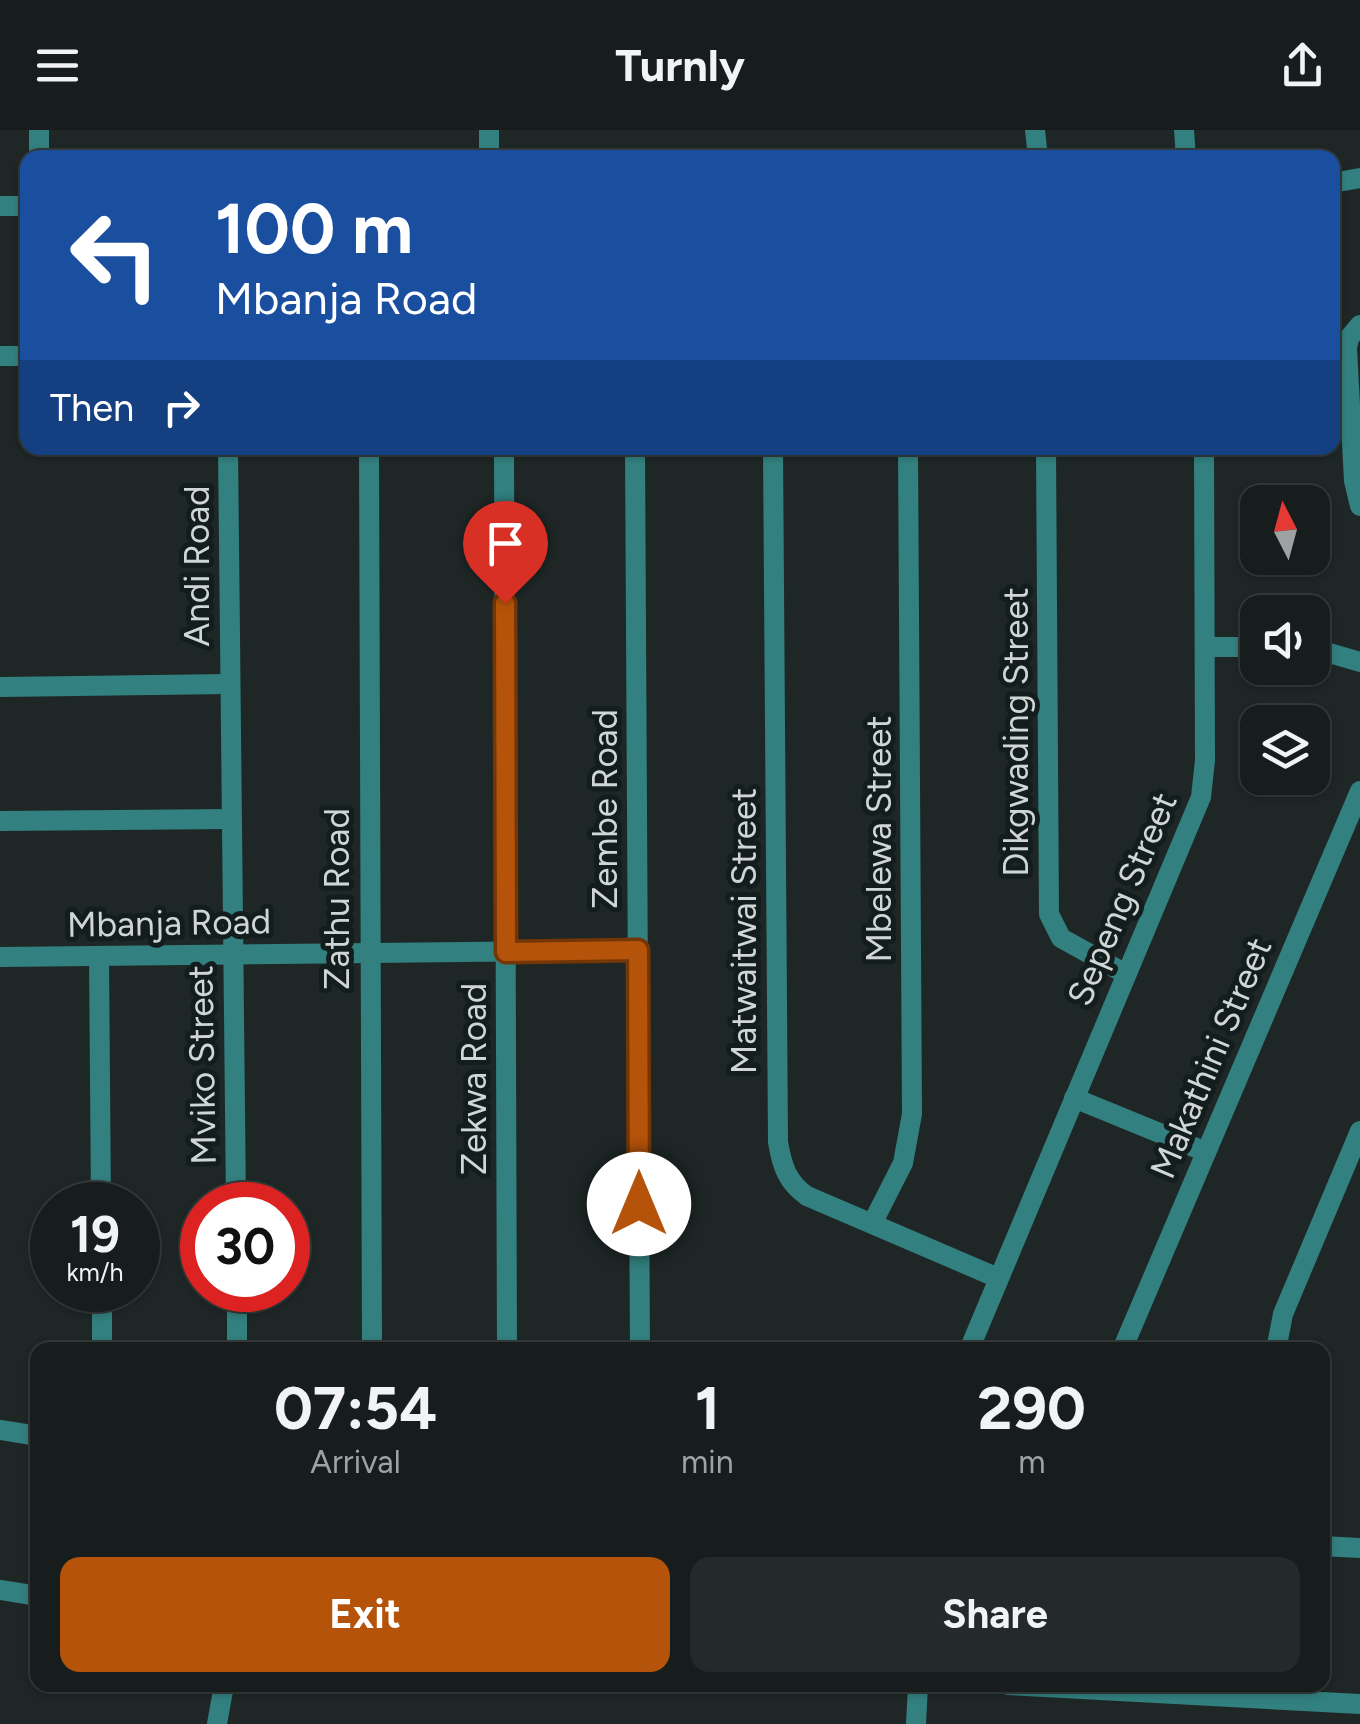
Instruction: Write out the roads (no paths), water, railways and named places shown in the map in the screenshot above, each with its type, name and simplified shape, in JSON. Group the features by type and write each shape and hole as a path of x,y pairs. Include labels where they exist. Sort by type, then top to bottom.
{"street":[{"path":"1360,325 1348,338 1347,348 1354,481 1360,506"},
{"name":"Andi Road","path":"228,455 230,684"},
{"name":"Zathu Road","path":"369,455 372,1342"},
{"name":"Zekwa Road","path":"504,455 507,1342"},
{"name":"Zembe Road","path":"635,455 640,1342"},
{"name":"Matwaitwai Street","path":"773,455 778,1142 785,1172 797,1189 998,1278"},
{"name":"Mbelewa Street","path":"873,1222 902,1163 912,1114 908,455"},
{"name":"Dikgwading Street","path":"1046,455 1050,914 1054,930 1065,941 1126,974"},
{"name":"Sepeng Street","path":"971,1342 1201,797 1206,760 1204,455"},
{"path":"1206,647 1240,647"},
{"path":"1330,653 1360,662"},
{"path":"0,688 230,684"},
{"name":"Mviko Street","path":"230,684 236,1182"},
{"name":"Makathini Street","path":"1125,1342 1360,791"},
{"path":"0,822 232,818"},
{"name":"Mbanja Road","path":"0,957 638,950"},
{"path":"99,956 101,1182"},
{"path":"1074,1098 1206,1152"},
{"path":"1278,1342 1284,1314 1360,1131"},
{"path":"102,1312 102,1342"},
{"path":"237,1312 237,1342"},
{"path":"0,1430 30,1435"},
{"path":"1330,1546 1360,1548"},
{"path":"0,1590 30,1595"},
{"path":"217,1724 223,1692"},
{"path":"916,1724 918,1692"},
{"path":"1160,1692 1360,1704"}]}
